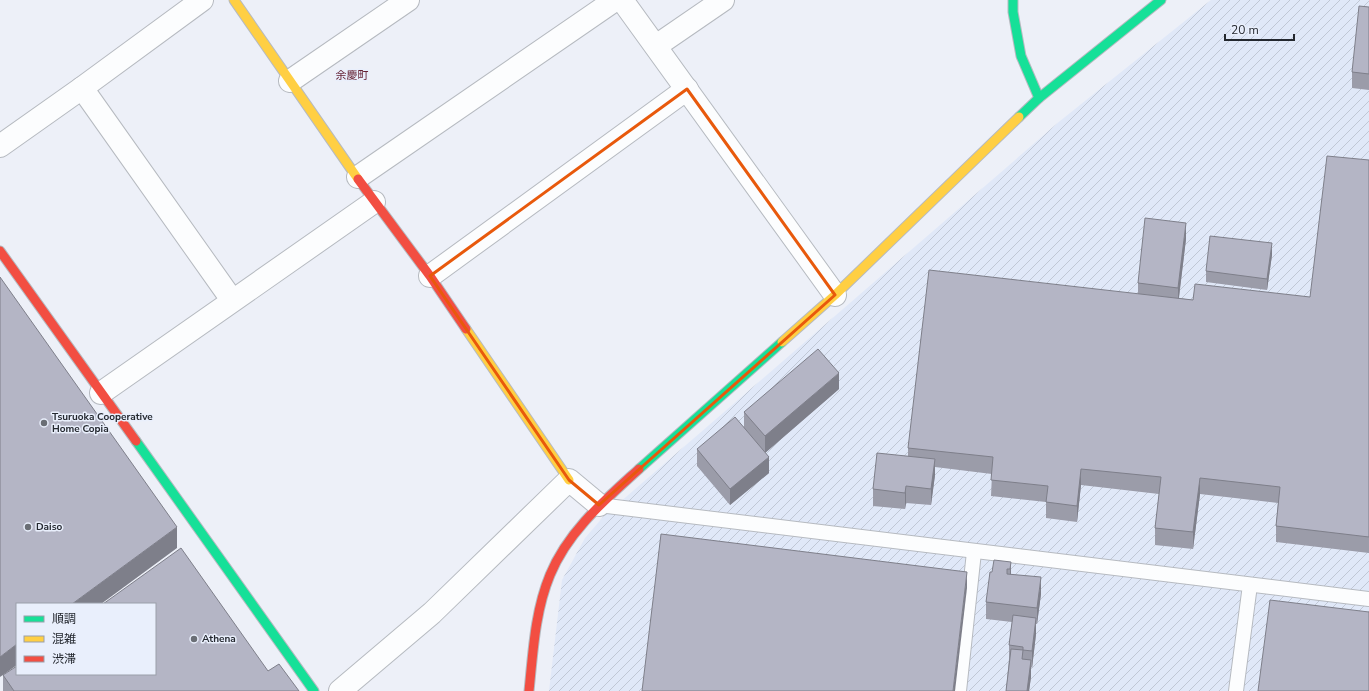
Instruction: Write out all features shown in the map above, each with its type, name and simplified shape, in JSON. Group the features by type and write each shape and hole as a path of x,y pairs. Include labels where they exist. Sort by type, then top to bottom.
{"street":[{"path":"0,146 202,0"},
{"path":"234,0 374,202 430,276 569,480 599,505"},
{"path":"290,80 408,0"},
{"path":"358,177 614,0"},
{"path":"622,0 835,295"},
{"path":"656,46 723,0"},
{"path":"1013,0 1013,12 1020,56 1039,98"},
{"path":"529,691 536,626 550,574 556,561 574,533 599,505 835,295 1039,98 1161,0"},
{"path":"82,88 232,300"},
{"path":"430,276 687,89"},
{"path":"101,393 374,202"},
{"path":"0,251 314,691"},
{"path":"340,691 432,613 569,480"}],"lane":[{"path":"599,505 974,552 1369,599"},
{"path":"959,691 974,552"},
{"path":"1236,691 1250,584"}],"highlighted area":[{"path":"687,89 835,295 599,505 569,480 430,276"}],"shaded area":[{"path":"1211,0 1369,0 1369,691 549,691 562,580 585,538 604,516 1060,121"}],"building":[{"path":"1359,6 1369,7 1369,74 1352,72"},
{"path":"1327,156 1369,160 1369,537 1276,526 1280,487 1200,478 1193,532 1155,528 1161,477 1081,469 1077,506 1046,502 1048,486 991,480 993,457 908,448 929,270 1193,300 1195,284 1310,297"},
{"path":"1145,218 1186,223 1178,288 1138,283"},
{"path":"1210,236 1272,243 1267,279 1206,271"},
{"name":"Tsuruoka Cooperative Home Copia","path":"0,277 177,527 73,603 16,603 16,645 0,657"},
{"path":"818,349 839,373 765,436 744,412"},
{"path":"735,417 769,457 730,489 697,449"},
{"path":"877,453 935,459 931,489 906,486 905,493 873,489"},
{"path":"661,534 967,572 953,691 642,691"},
{"name":"Athena","path":"181,548 268,671 279,664 299,691 14,691 3,675 16,667 16,675 156,675 156,603 104,603"},
{"path":"994,560 1011,562 1010,569 1007,569 1007,574 1041,577 1037,608 986,602 990,572 992,572"},
{"path":"1270,600 1369,612 1369,691 1258,691"},
{"path":"1013,615 1036,618 1032,651 1023,650 1023,647 1009,645"},
{"path":"1011,649 1023,650 1022,659 1031,660 1027,691 1006,691"}],"traffic: fast":[{"path":"1013,0 1013,12 1021,56 1039,98"},
{"path":"1019,117 1039,98 1161,0"},
{"path":"639,469 782,342"},
{"path":"136,441 314,691"}],"traffic: slow":[{"path":"234,0 358,179"},
{"path":"782,342 835,295 1019,117"},
{"path":"466,329 569,480"}],"traffic: jam":[{"path":"358,179 430,276 466,329"},
{"path":"0,251 136,441"},
{"path":"529,691 533,647 538,617 550,575 558,559 577,530 613,492 639,469"}],"place":[{"name":"Tsuruoka Cooperative Home Copia","path":"44,423"},
{"name":"Daiso","path":"28,527"},
{"name":"Athena","path":"194,639"}],"district":[{"name":"余慶町","path":"352,75"}]}
